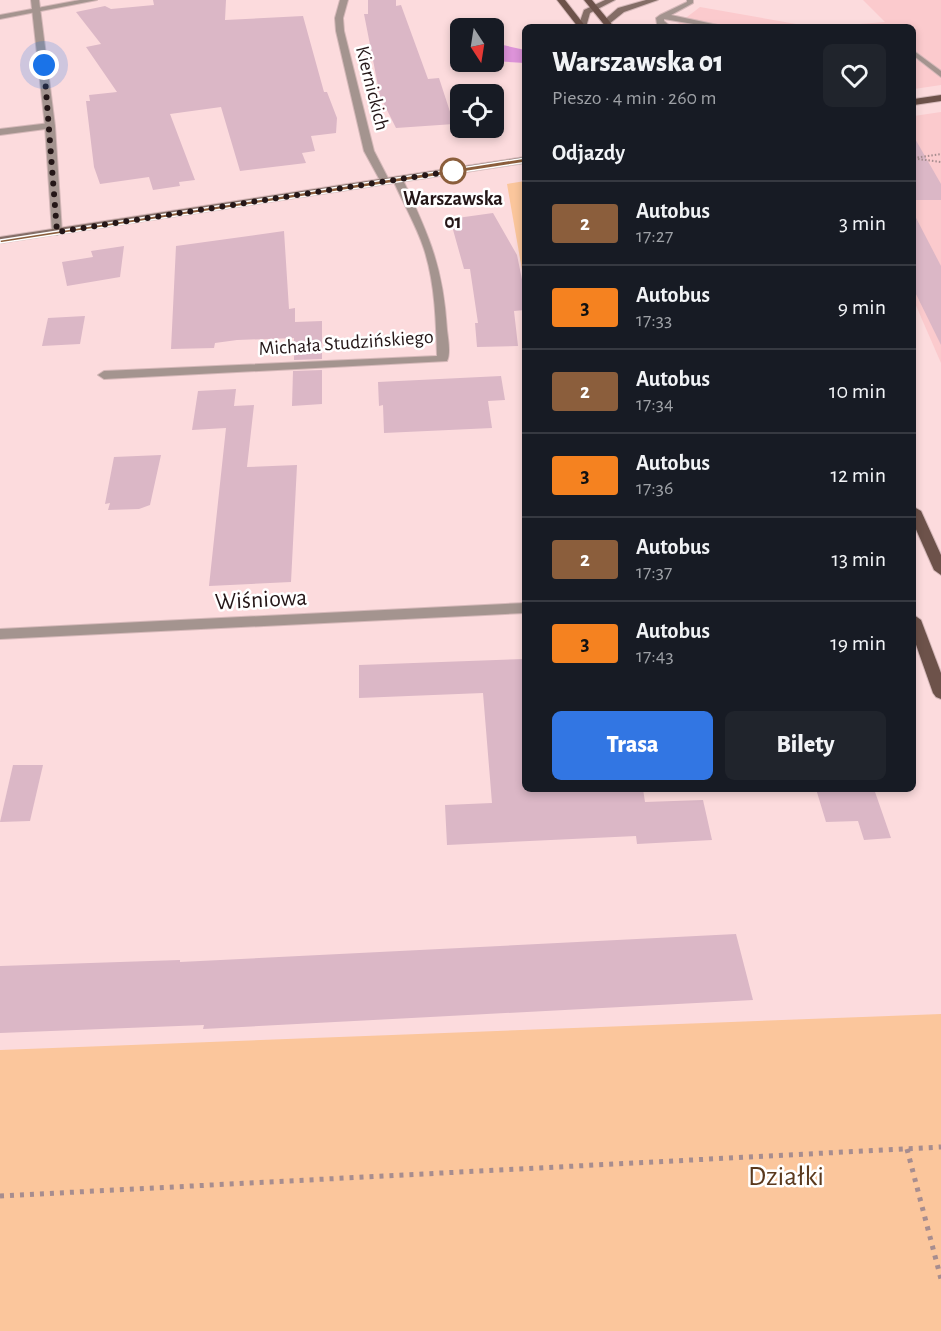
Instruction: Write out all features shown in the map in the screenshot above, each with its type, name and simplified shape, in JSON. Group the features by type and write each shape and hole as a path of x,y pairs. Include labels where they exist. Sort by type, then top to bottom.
{"main road":[{"path":"561,0 580,24"},
{"path":"591,3 611,0"},
{"path":"591,3 608,24 621,10 654,0"},
{"path":"583,24 591,3"},
{"path":"916,102 941,98"},
{"path":"0,240 522,160"},
{"path":"916,515 941,570"},
{"path":"916,625 941,693"}],"street":[{"path":"36,0 50,126 57,232"},
{"path":"0,17 93,0"},
{"name":"Kiernickich","path":"344,0 339,18 340,32 369,151 385,182"},
{"path":"0,132 50,126"},
{"name":"Michała Studzińskiego","path":"104,375 443,359 441,306 432,260 424,235 398,180"}],"lane":[{"path":"662,23 690,3 690,0"},
{"path":"662,23 677,24"},
{"path":"916,55 941,75"},
{"name":"Wiśniowa","path":"0,634 522,608"}],"path":[{"path":"916,158 941,153"},
{"path":"916,158 941,162"},
{"path":"0,1196 941,1147"},
{"path":"907,1149 941,1279"}],"shaded area":[{"path":"863,0 941,0 941,85 916,89 916,24 859,24 885,22"},
{"path":"700,7 796,24 678,24"},
{"path":"504,45 522,49 522,63 504,62"},
{"path":"941,112 941,363 916,306 916,116"}],"green space":[{"path":"522,182 522,270 507,184"},
{"name":"Działki","path":"941,1014 941,1331 0,1331 0,1050"}],"building":[{"path":"153,0 226,0 225,20 303,16 324,92 327,92 337,118 336,133 311,136 315,151 302,153 306,163 240,171 221,107 170,114 195,180 179,182 180,186 153,190 149,177 100,184 94,167 86,101 90,101 89,95 117,92 86,47 101,44 76,12 105,6 111,9 154,5"},
{"path":"368,0 396,0 396,6 401,5 428,79 439,78 450,112 450,124 396,128 380,96 364,14 368,14"},
{"path":"916,140 941,184 941,200 916,200"},
{"path":"493,213 517,255 522,279 522,310 514,311 518,346 477,347 475,323 478,323 470,269 464,269 450,219"},
{"path":"916,218 941,266 941,345 916,294"},
{"path":"284,231 289,309 295,308 295,322 322,321 322,359 294,360 294,338 237,340 215,343 214,348 171,349 176,246"},
{"path":"124,246 120,277 67,286 62,262 93,257 91,251"},
{"path":"85,316 80,344 42,346 48,318"},
{"path":"322,370 322,404 292,406 293,371"},
{"path":"501,376 505,400 488,401 492,428 384,433 383,405 379,406 378,382"},
{"path":"236,389 234,406 254,405 247,467 297,465 291,582 209,586 226,428 192,430 198,391"},
{"path":"161,455 150,505 139,509 108,510 110,503 105,504 114,457"},
{"path":"522,659 522,792 643,792 645,802 703,800 712,840 637,844 636,836 447,845 445,805 492,803 483,693 359,698 359,665"},
{"path":"13,765 43,765 30,821 0,822"},
{"path":"817,792 875,792 891,838 864,840 858,821 826,822"},
{"path":"736,934 753,1000 203,1029 204,1025 0,1033 0,966 180,960 180,962"}],"bus line":[{"name":"2","path":"0,240 522,160"}],"place":[{"name":"Warszawska 01","path":"453,171"}],"route":[{"path":"44,65 57,232 453,171"}]}
